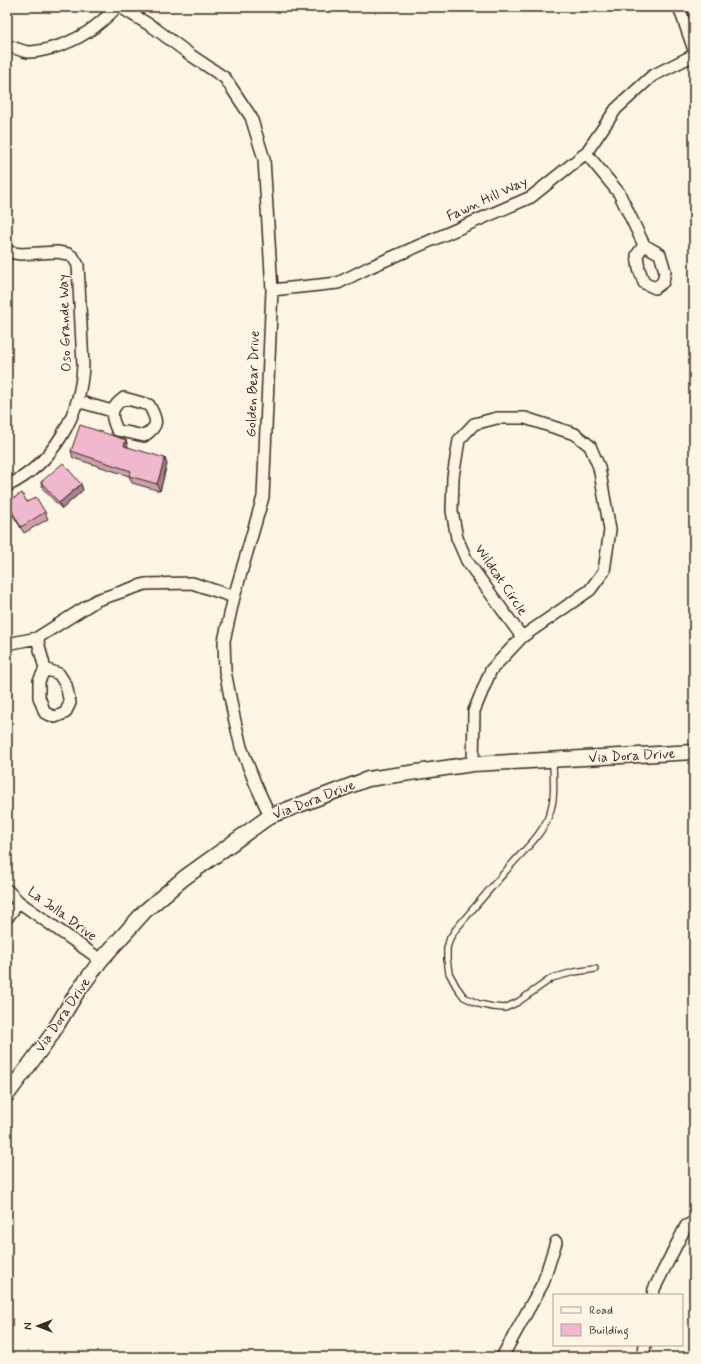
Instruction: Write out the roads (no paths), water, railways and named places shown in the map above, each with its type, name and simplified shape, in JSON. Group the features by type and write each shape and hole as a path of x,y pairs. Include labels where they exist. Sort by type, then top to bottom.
{"street":[{"path":"7,46 28,52 42,51 62,45 88,33 101,24 118,7"},
{"name":"Golden Bear Drive","path":"118,7 153,27 225,78 251,117 264,159 272,290 264,497 234,597 224,641 225,671 241,747 270,816"},
{"path":"679,7 694,50"},
{"name":"Fawn Hill Way","path":"272,290 338,283 370,267 531,197 586,153 616,109 652,76 694,55"},
{"path":"586,153 619,193 644,245"},
{"name":"Oso Grande Way","path":"7,252 21,254 57,252 68,254 73,257 78,265 80,282 83,365 77,401 71,418 59,440 43,461 31,472 7,486"},
{"path":"77,401 112,410"},
{"name":"Wildcat Circle","path":"473,764 474,711 491,670 522,637 590,590 604,571 610,530 598,467 590,446 575,434 524,418 497,418 474,424 459,440 453,477 452,511 457,538 467,561 522,637"},
{"path":"7,644 36,638 97,600 145,584 192,583 234,597"},
{"path":"36,638 45,669"},
{"name":"Via Dora Drive","path":"7,1095 50,1037 76,994 101,960 145,911 184,878 270,816 368,779 473,764 694,752"},
{"name":"La Jolla Drive","path":"7,890 19,902 101,960"},
{"path":"7,918 19,902"},
{"path":"653,1294 654,1289 686,1226 694,1222"},
{"path":"502,1357 542,1284 556,1242"},
{"path":"643,1357 645,1346"}],"lane":[{"path":"553,760 553,799 550,814 546,823 536,838 511,865 450,938 447,948 449,973 464,997 479,1004 505,1008 518,1002 552,978 574,972 595,969"}]}
